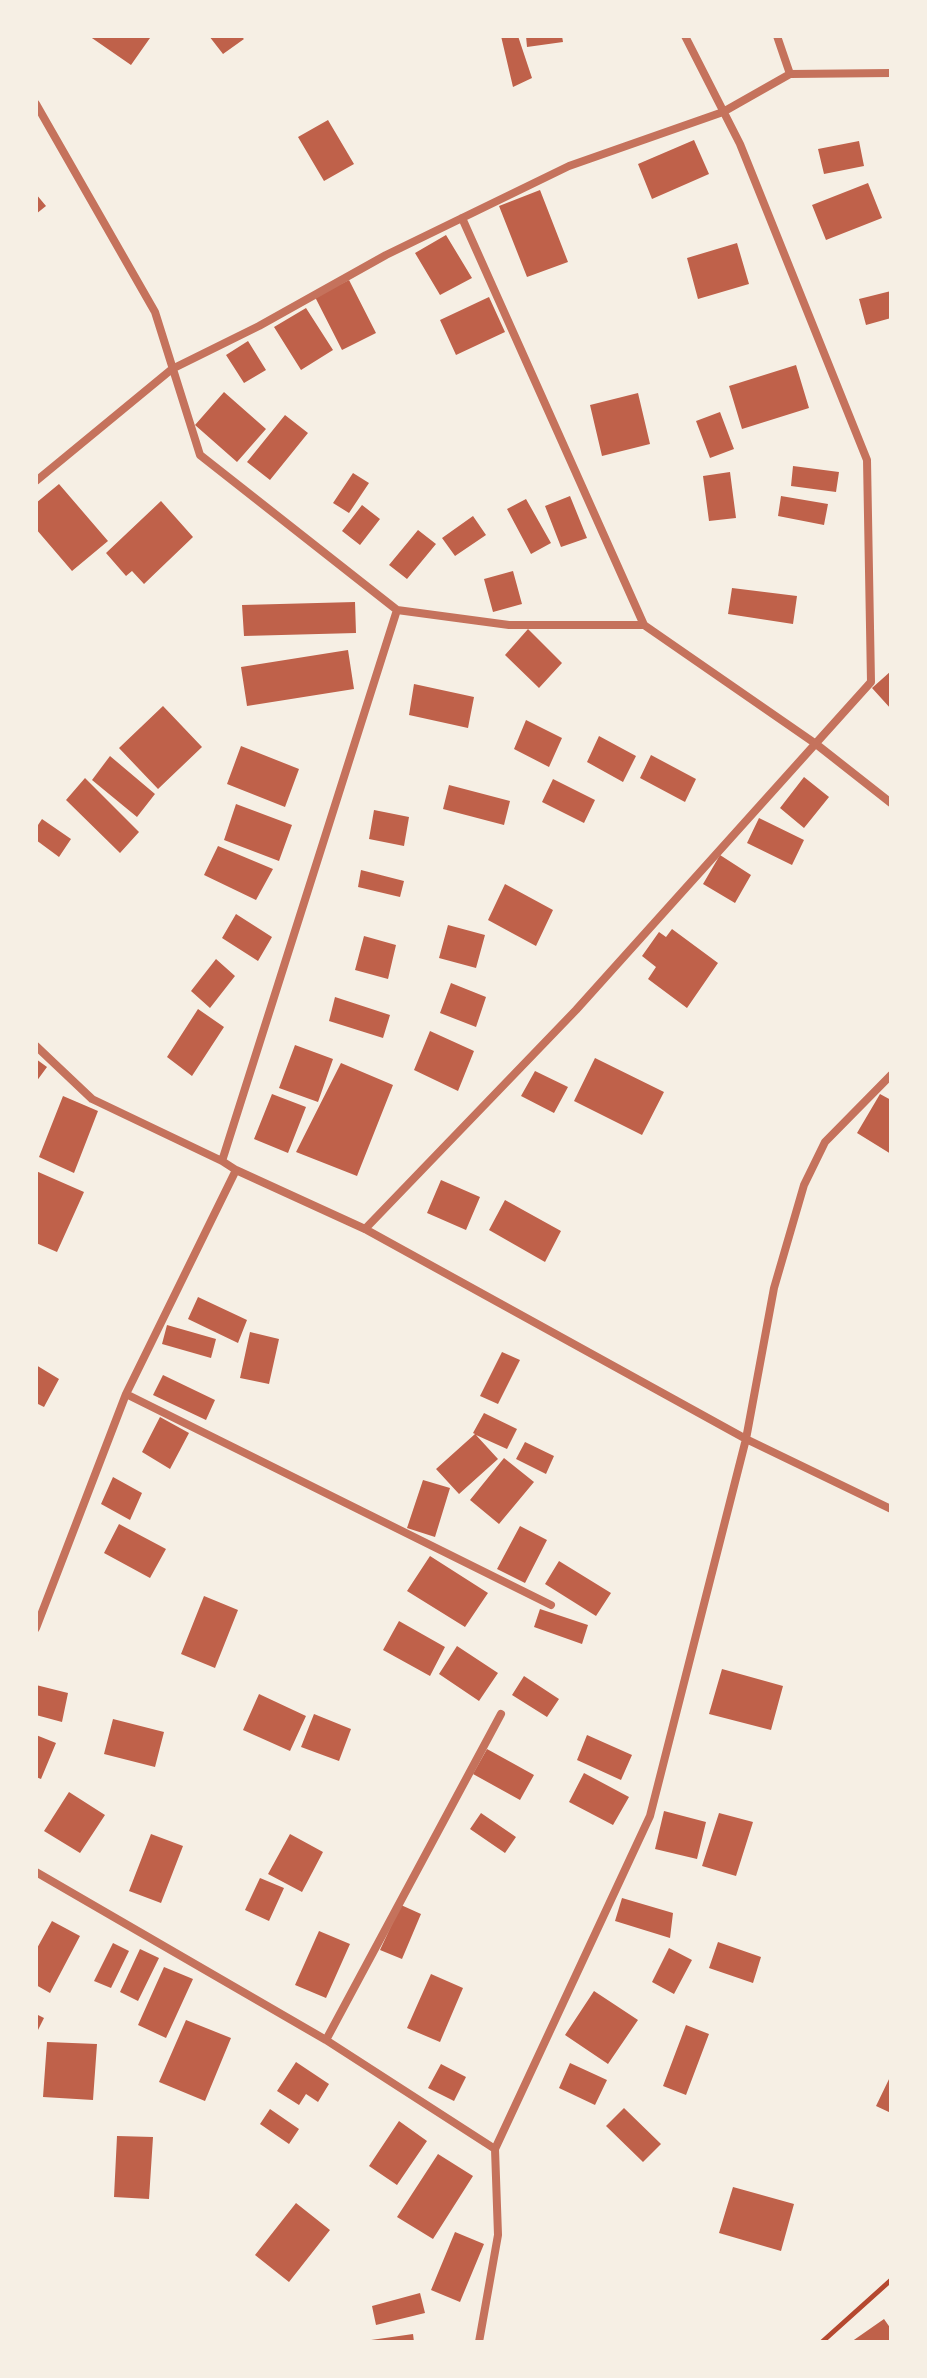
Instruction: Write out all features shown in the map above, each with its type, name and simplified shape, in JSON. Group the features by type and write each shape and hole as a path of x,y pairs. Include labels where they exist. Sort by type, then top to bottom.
{"street":[{"path":"365,1229 576,1010 871,682 867,460 740,144 685,36"},
{"path":"777,36 790,74"},
{"path":"36,481 172,369 259,326 386,255 569,166 723,112 790,74 891,73"},
{"path":"36,104 155,312 200,455 397,610 509,625 644,625"},
{"path":"462,218 644,625 816,744 891,803"},
{"path":"222,1161 397,610"},
{"path":"36,1046 92,1099 365,1229 746,1439 891,1509"},
{"path":"479,2342 498,2235 495,2149 650,1816 746,1439 774,1288 804,1185 825,1142 891,1075"},
{"path":"36,1628 126,1394 236,1170"},
{"path":"126,1394 551,1605"},
{"path":"326,2040 501,1714"},
{"path":"36,1872 326,2040 495,2149"}],"path":[{"path":"822,2342 891,2280"}],"building":[{"path":"89,36 146,36 150,38 131,65"},
{"path":"209,36 241,36 244,39 223,54"},
{"path":"501,36 518,36 532,78 513,87"},
{"path":"526,36 562,36 563,42 527,47"},
{"path":"328,120 354,164 324,181 298,137"},
{"path":"694,140 709,174 652,199 638,164"},
{"path":"859,141 864,166 824,174 818,149"},
{"path":"868,183 882,218 826,240 812,205"},
{"path":"540,190 568,262 527,277 499,206"},
{"path":"36,194 46,206 36,214"},
{"path":"446,235 472,278 440,295 415,253"},
{"path":"737,243 749,284 698,299 687,258"},
{"path":"349,280 376,333 342,350 315,297"},
{"path":"891,291 891,318 866,325 859,299"},
{"path":"489,297 505,332 456,355 440,320"},
{"path":"306,308 333,350 301,370 274,327"},
{"path":"248,341 266,370 244,383 226,355"},
{"path":"796,365 809,408 742,429 729,386"},
{"path":"224,392 266,429 237,462 195,425"},
{"path":"638,393 650,444 602,456 590,405"},
{"path":"720,412 734,449 710,458 696,421"},
{"path":"285,415 308,433 270,480 247,462"},
{"path":"793,466 839,472 836,492 791,486"},
{"path":"730,472 736,518 709,521 703,476"},
{"path":"353,473 369,483 349,513 333,503"},
{"path":"59,484 108,541 72,571 36,529 36,503"},
{"path":"570,496 587,538 561,547 545,506"},
{"path":"781,496 828,504 824,525 778,516"},
{"path":"526,499 551,543 531,554 507,509"},
{"path":"161,501 193,537 144,584 132,571 126,576 106,553"},
{"path":"362,505 380,519 360,545 342,531"},
{"path":"473,516 486,535 455,556 442,538"},
{"path":"418,530 436,544 407,579 389,565"},
{"path":"513,571 522,604 493,612 484,579"},
{"path":"732,588 797,596 793,624 728,614"},
{"path":"355,602 356,633 244,636 242,605"},
{"path":"528,629 562,663 539,688 505,655"},
{"path":"348,650 354,689 247,706 241,667"},
{"path":"891,671 891,709 872,688"},
{"path":"414,684 474,697 468,728 409,715"},
{"path":"163,706 202,747 158,789 119,748"},
{"path":"526,720 562,738 549,767 514,749"},
{"path":"599,736 636,756 623,782 587,762"},
{"path":"241,746 299,769 285,807 227,784"},
{"path":"651,755 696,779 685,802 640,778"},
{"path":"110,756 155,794 137,817 92,780"},
{"path":"804,777 829,797 804,828 780,808"},
{"path":"85,778 139,832 120,853 66,800"},
{"path":"553,779 595,800 584,823 542,802"},
{"path":"449,785 510,801 504,825 443,809"},
{"path":"236,804 292,825 279,861 224,840"},
{"path":"374,810 409,817 404,846 369,839"},
{"path":"759,818 804,840 792,865 747,843"},
{"path":"42,819 71,839 59,857 36,840 36,828"},
{"path":"218,846 273,869 256,900 204,875"},
{"path":"720,855 751,875 735,903 703,884"},
{"path":"361,870 404,881 400,897 358,887"},
{"path":"505,884 553,910 536,946 488,920"},
{"path":"236,914 272,937 258,961 222,938"},
{"path":"448,925 485,935 476,968 439,958"},
{"path":"672,929 718,963 687,1008 648,979 656,967 642,956 659,932 666,937"},
{"path":"364,936 396,945 388,979 355,970"},
{"path":"216,959 235,976 210,1008 191,991"},
{"path":"451,983 486,997 476,1027 440,1013"},
{"path":"335,997 390,1015 383,1038 329,1021"},
{"path":"198,1009 224,1027 192,1076 167,1057"},
{"path":"430,1031 474,1051 458,1091 414,1070"},
{"path":"295,1045 333,1059 318,1102 279,1088"},
{"path":"595,1058 664,1092 642,1135 574,1101"},
{"path":"36,1059 47,1067 36,1082"},
{"path":"341,1063 393,1085 357,1176 296,1152"},
{"path":"535,1071 568,1087 554,1113 521,1096"},
{"path":"272,1094 306,1107 288,1153 254,1139"},
{"path":"880,1094 891,1100 891,1154 857,1133"},
{"path":"63,1096 98,1111 74,1173 39,1157"},
{"path":"36,1171 84,1192 57,1252 36,1243"},
{"path":"441,1180 480,1197 466,1230 427,1213"},
{"path":"505,1200 561,1231 545,1262 489,1230"},
{"path":"198,1297 247,1320 238,1343 188,1319"},
{"path":"167,1325 216,1339 211,1358 162,1344"},
{"path":"250,1332 279,1339 269,1384 240,1378"},
{"path":"502,1352 520,1360 498,1404 480,1396"},
{"path":"36,1365 59,1379 44,1407 36,1403"},
{"path":"163,1375 215,1400 206,1420 153,1395"},
{"path":"484,1413 517,1429 507,1449 476,1435 498,1459 459,1494 436,1469 475,1434"},
{"path":"160,1417 189,1433 170,1469 142,1452"},
{"path":"525,1442 554,1456 546,1474 516,1459"},
{"path":"504,1458 534,1482 499,1524 470,1500"},
{"path":"113,1477 142,1493 130,1520 101,1504"},
{"path":"423,1480 450,1488 435,1537 407,1528"},
{"path":"119,1524 166,1549 150,1578 104,1553"},
{"path":"520,1526 547,1540 525,1583 497,1569"},
{"path":"430,1556 488,1593 465,1627 407,1591"},
{"path":"559,1561 611,1593 596,1616 545,1584"},
{"path":"204,1596 238,1610 215,1668 181,1654"},
{"path":"540,1609 588,1625 582,1644 534,1627"},
{"path":"399,1621 445,1647 430,1676 383,1650"},
{"path":"457,1646 498,1673 479,1701 439,1674"},
{"path":"722,1669 783,1686 771,1730 709,1714"},
{"path":"524,1676 559,1699 547,1717 512,1695"},
{"path":"36,1685 68,1693 62,1722 36,1715"},
{"path":"259,1694 306,1716 290,1751 243,1730"},
{"path":"314,1714 351,1729 339,1761 301,1747"},
{"path":"113,1719 164,1732 155,1767 104,1754"},
{"path":"36,1735 56,1743 41,1779 36,1777"},
{"path":"587,1735 632,1755 621,1780 577,1760"},
{"path":"487,1749 534,1775 520,1800 473,1774"},
{"path":"584,1773 629,1797 613,1825 569,1802"},
{"path":"69,1792 105,1815 80,1853 44,1831"},
{"path":"664,1811 706,1822 697,1859 655,1849"},
{"path":"481,1813 516,1837 505,1853 470,1829"},
{"path":"719,1813 753,1822 736,1876 702,1866"},
{"path":"151,1834 183,1846 161,1903 129,1891"},
{"path":"290,1834 323,1852 302,1892 268,1874"},
{"path":"260,1878 284,1888 269,1921 245,1910"},
{"path":"622,1898 673,1913 670,1938 615,1921"},
{"path":"401,1905 421,1914 402,1959 380,1950"},
{"path":"52,1921 80,1936 50,1993 36,1985 36,1950"},
{"path":"319,1931 350,1944 326,1998 295,1985"},
{"path":"718,1942 761,1957 753,1983 709,1968"},
{"path":"113,1943 129,1951 111,1988 94,1981"},
{"path":"669,1948 692,1960 674,1994 652,1982"},
{"path":"140,1949 159,1958 138,2001 120,1992"},
{"path":"164,1967 193,1979 166,2038 138,2025"},
{"path":"431,1974 463,1988 440,2042 407,2028"},
{"path":"594,1991 638,2020 608,2064 565,2035"},
{"path":"36,2014 44,2018 36,2034"},
{"path":"186,2020 231,2038 205,2101 159,2082"},
{"path":"686,2025 709,2034 686,2095 663,2086"},
{"path":"47,2042 97,2044 93,2100 43,2097"},
{"path":"296,2062 329,2084 318,2102 306,2094 299,2105 277,2091"},
{"path":"570,2063 607,2080 595,2105 559,2088"},
{"path":"441,2064 466,2077 454,2101 428,2088"},
{"path":"891,2075 891,2113 876,2106"},
{"path":"624,2108 661,2144 643,2162 606,2126"},
{"path":"270,2109 299,2129 289,2144 260,2124"},
{"path":"399,2121 427,2141 397,2185 369,2166"},
{"path":"117,2136 153,2137 149,2199 114,2197"},
{"path":"438,2154 473,2176 433,2239 397,2217"},
{"path":"733,2187 794,2204 781,2251 719,2233"},
{"path":"296,2203 330,2230 289,2282 255,2255"},
{"path":"455,2232 484,2244 460,2302 431,2290"},
{"path":"420,2293 425,2313 376,2325 372,2306"},
{"path":"884,2319 891,2329 891,2342 851,2342"},
{"path":"413,2334 414,2342 371,2342 371,2340"}]}
